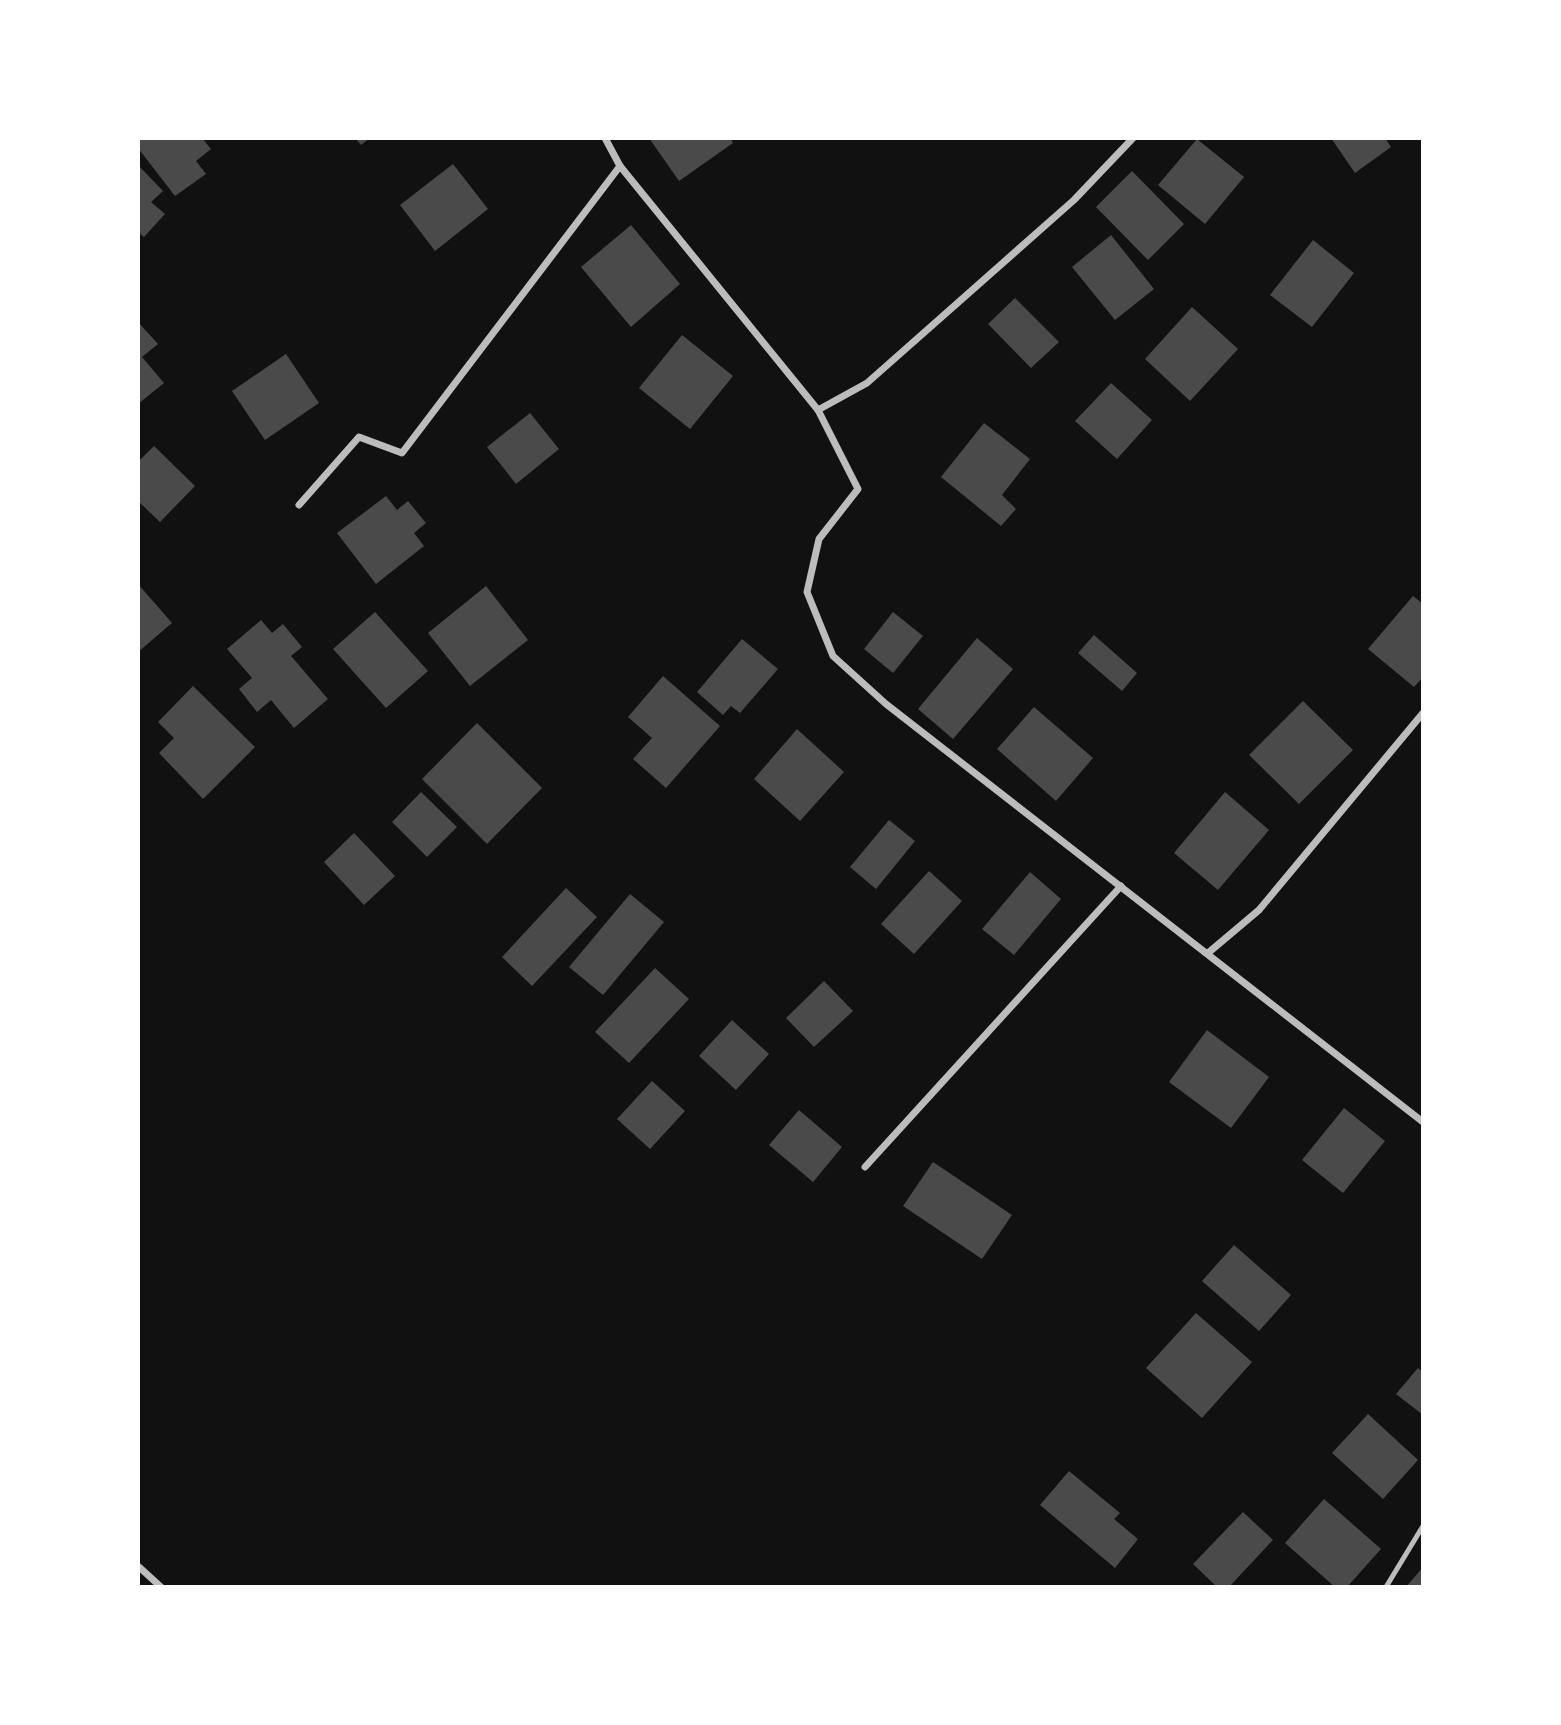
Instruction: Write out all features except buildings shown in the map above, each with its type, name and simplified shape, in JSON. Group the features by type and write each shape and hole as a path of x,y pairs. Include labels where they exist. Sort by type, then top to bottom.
{"street":[{"path":"605,138 620,166 818,410 858,489 819,539 807,592 832,656 886,704 1423,1122"},
{"path":"818,410 867,383 1074,200 1133,138"},
{"path":"299,505 359,437 402,453 620,166"},
{"path":"1208,953 1259,910 1423,713"},
{"path":"865,1167 1121,886"},
{"path":"138,1566 161,1587"}],"lane":[{"path":"1387,1587 1423,1526"}]}
